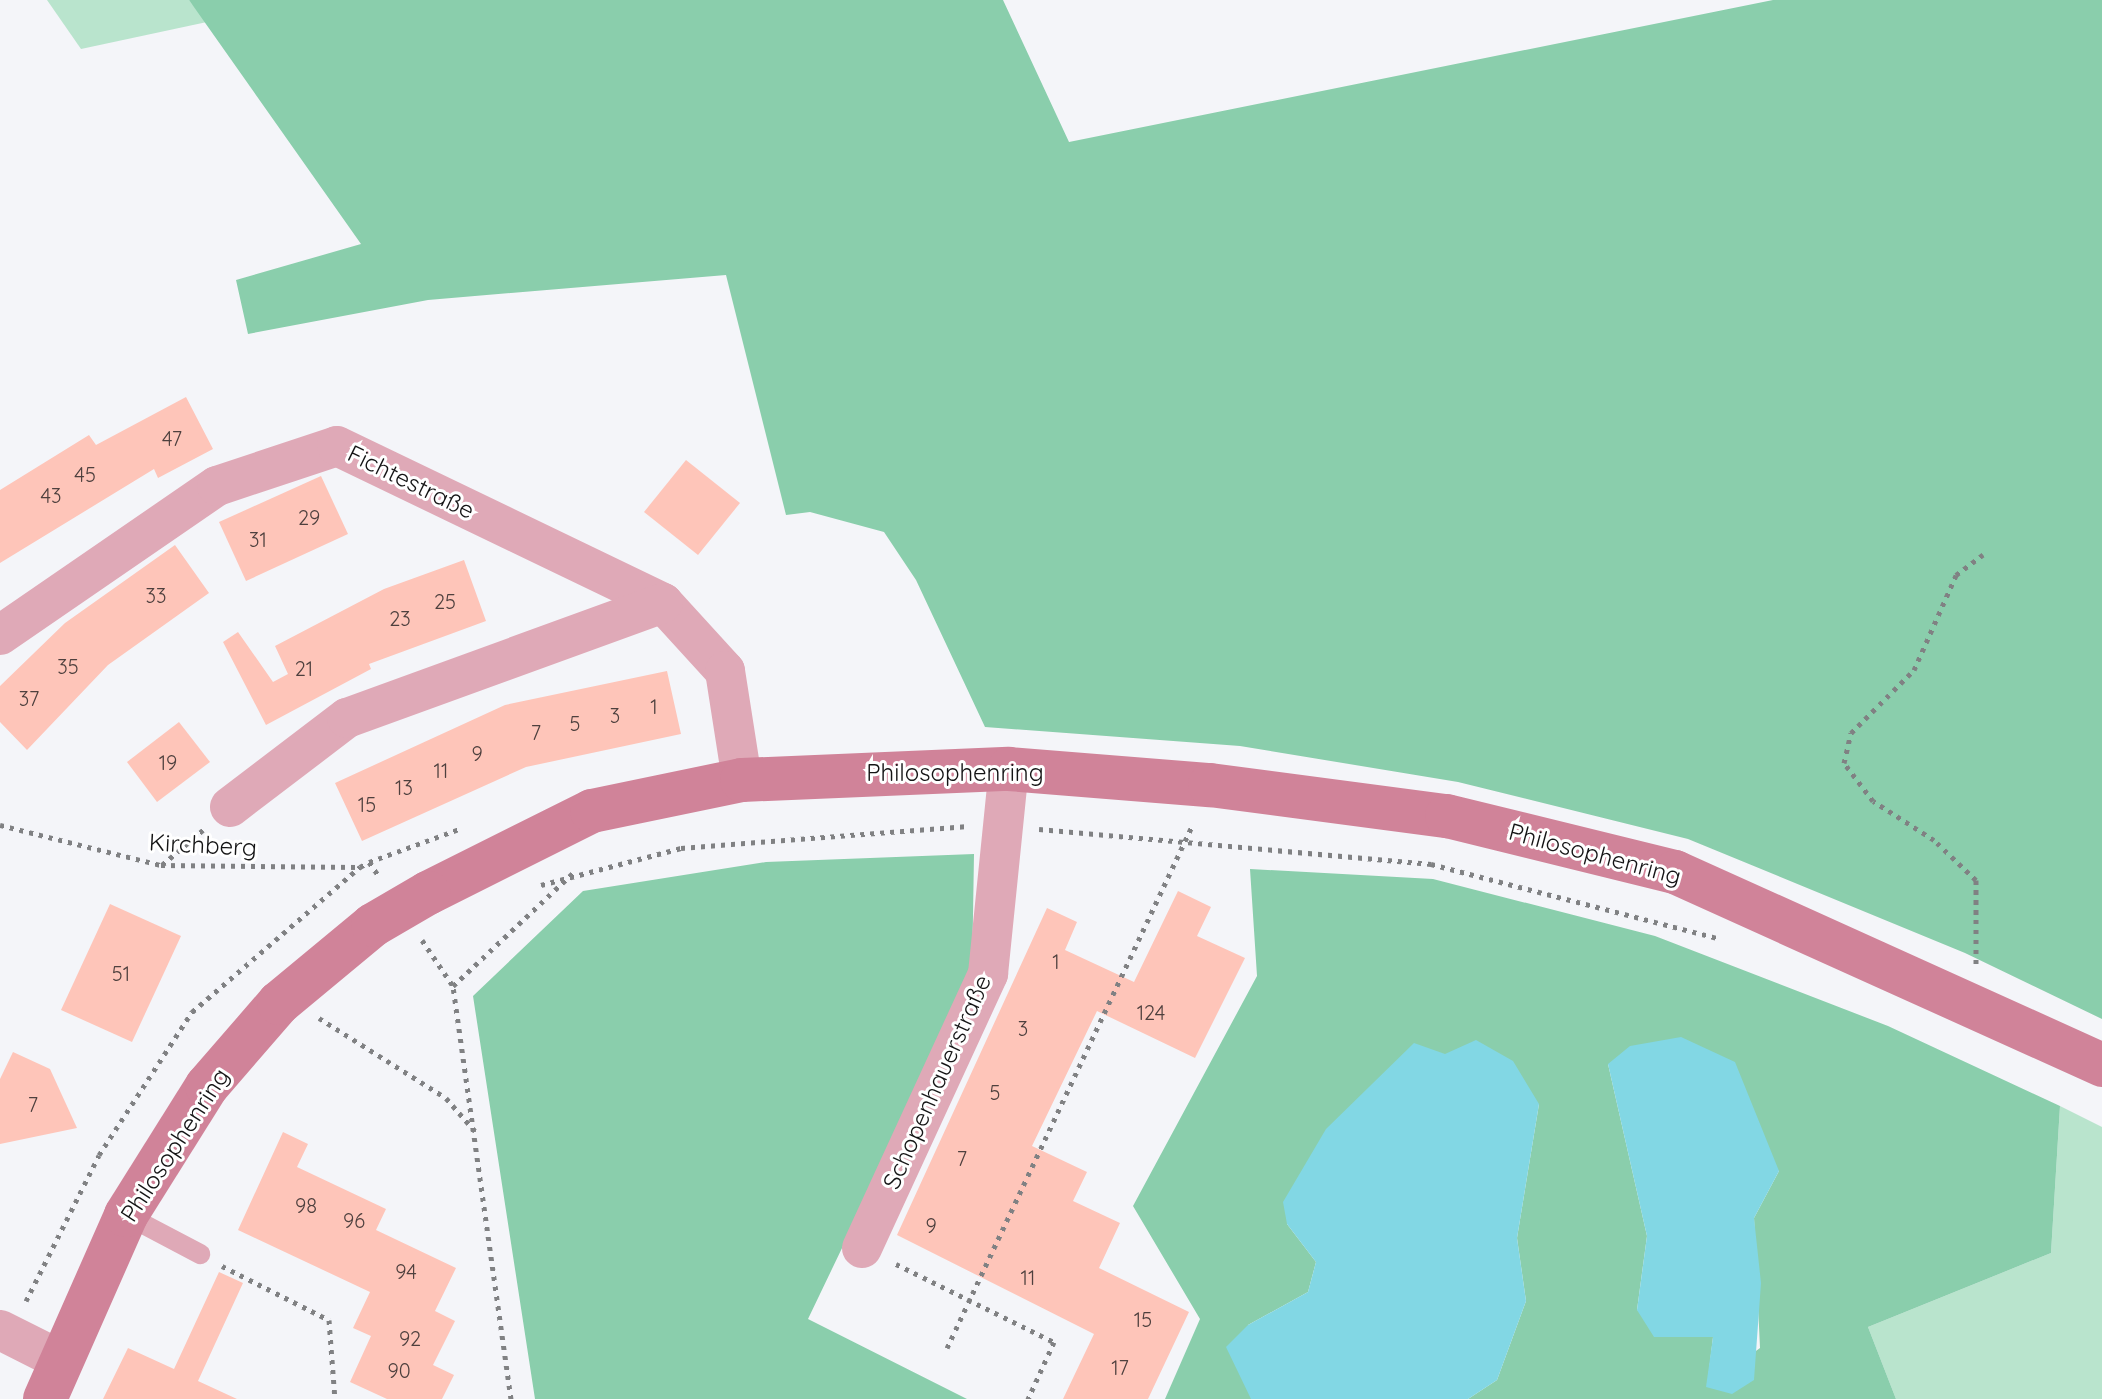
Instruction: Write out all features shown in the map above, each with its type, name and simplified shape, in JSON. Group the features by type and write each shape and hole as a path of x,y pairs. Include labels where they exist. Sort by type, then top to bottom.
{"street":[{"name":"Fichtestraße","path":"0,635 217,486 337,446 663,603 725,671 742,780"},
{"path":"230,807 347,718 663,603"},
{"name":"Philosophenring","path":"53,1380 126,1215 207,1086 279,1003 373,925 428,893 592,811 742,780 1009,769 1210,785 1447,816 1675,872 2102,1065"},
{"name":"Schopenhauerstraße","path":"862,1248 988,974 1006,827 1009,769"},
{"path":"6,1332 53,1380"}],"lane":[{"path":"126,1215 200,1254"}],"path":[{"path":"1976,977 1976,880 1934,840 1873,801 1844,763 1851,733 1914,670 1956,575 1983,555"},
{"path":"947,1348 1210,785"},
{"path":"161,865 230,807"},
{"name":"Kirchberg","path":"0,825 161,865 360,867"},
{"path":"529,888 573,873 739,841 1006,827 1187,837 1431,864 1723,940"},
{"path":"511,1399 453,986 573,873"},
{"path":"307,1011 446,1098 475,1132"},
{"path":"6,1332 99,1155 192,1012"},
{"path":"862,1248 1054,1342 1028,1399"},
{"path":"221,1266 329,1320 335,1399"}],"green space":[{"path":"47,0 189,0 207,22 81,49"},
{"path":"189,0 1003,0 1069,142 1773,0 2102,0 2102,1019 1965,953 1688,839 1458,782 1240,746 985,727 916,580 884,532 810,512 786,515 726,275 428,300 248,334 236,280 361,244"},
{"path":"974,854 972,977 808,1319 967,1399 535,1399 473,996 583,891 766,862"},
{"path":"1250,869 1433,879 1655,936 1888,1026 2060,1106 2051,1253 1868,1327 1896,1399 1468,1399 1497,1380 1526,1301 1517,1238 1539,1104 1287,1224 1316,1262 1308,1292 1248,1325 1251,1399 1165,1399 1200,1319 1133,1206 1257,976","holes":["1608,1064 1779,1171 1754,1218 1760,1348 1707,1387 1713,1337 1637,1310 1647,1236"]},
{"path":"2060,1106 2102,1127 2102,1399 1896,1399 1868,1327 2051,1253"}],"water":[{"path":"1681,1037 1735,1062 1779,1171 1754,1218 1761,1283 1754,1380 1732,1394 1706,1387 1713,1337 1654,1337 1637,1310 1647,1236 1608,1064 1630,1046"},
{"path":"1476,1040 1513,1061 1539,1104 1517,1238 1526,1301 1497,1380 1468,1399 1251,1399 1226,1347 1248,1325 1308,1292 1316,1262 1287,1224 1283,1202 1326,1129 1414,1043 1445,1054"}],"building":[{"path":"186,397 213,449 158,478 154,469 0,563 0,490 89,435 96,445"},
{"path":"686,460 740,503 698,555 644,512"},
{"path":"321,476 348,534 246,581 219,522"},
{"path":"175,545 209,593 108,665 27,750 0,722 0,686 65,623"},
{"path":"464,560 486,621 369,664 371,669 266,725 223,642 238,632 273,682 288,674 275,646 384,589"},
{"path":"667,671 681,734 526,767 362,841 335,783 505,705"},
{"path":"179,722 210,762 157,802 127,762"},
{"path":"1178,891 1211,907 1197,936 1245,958 1195,1058 1097,1011 1032,1146 1087,1172 1073,1201 1120,1223 1099,1268 1189,1312 1148,1399 1063,1399 1094,1334 897,1235 1047,908 1077,922 1065,950 1134,982"},
{"path":"110,904 181,936 132,1042 61,1010"},
{"path":"13,1052 50,1069 77,1128 0,1144 0,1079"},
{"path":"283,1132 308,1144 297,1167 386,1209 376,1230 456,1268 435,1311 455,1321 433,1365 454,1375 442,1399 387,1399 350,1382 371,1336 353,1328 370,1292 238,1230"},
{"path":"219,1272 243,1283 198,1381 237,1399 103,1399 128,1348 174,1369"}]}
